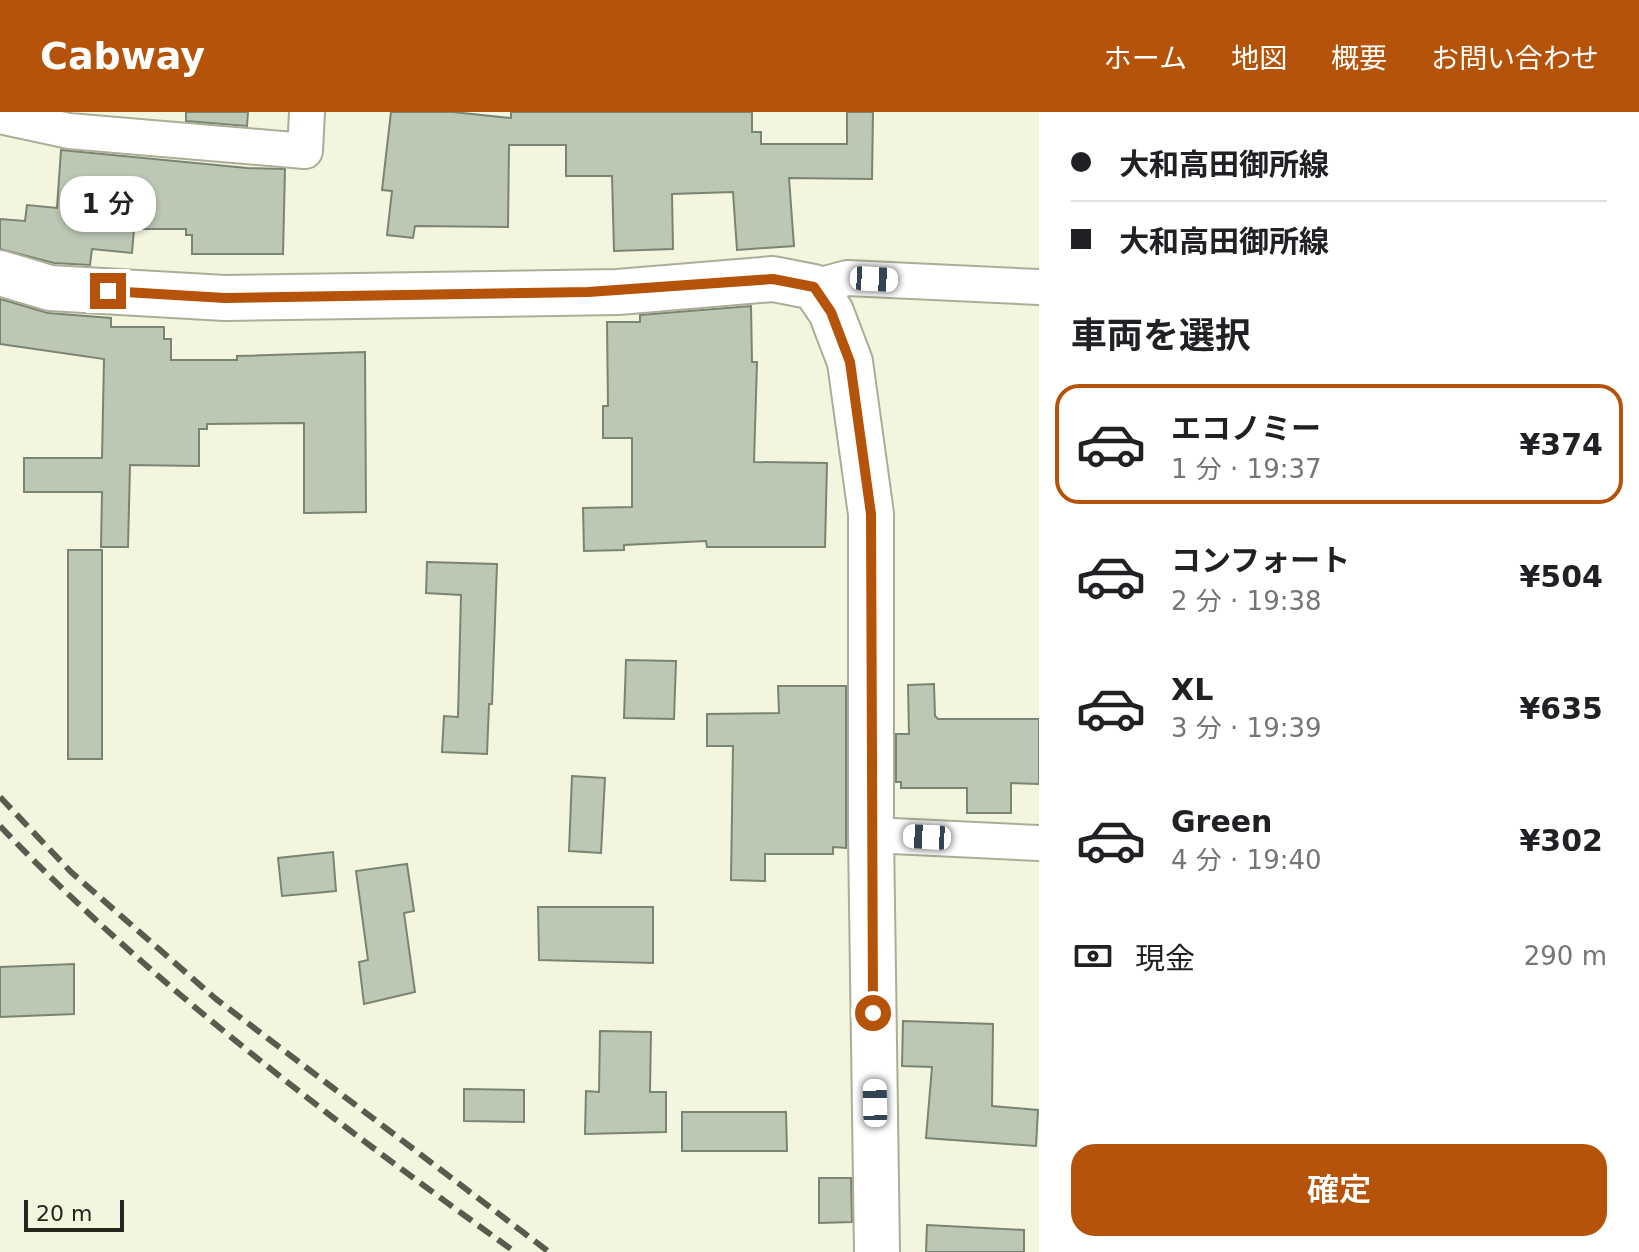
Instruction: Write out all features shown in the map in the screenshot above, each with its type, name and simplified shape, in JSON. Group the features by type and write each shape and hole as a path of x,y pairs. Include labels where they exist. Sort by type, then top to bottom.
{"main road":[{"path":"0,273 50,288 225,298 618,292 773,279 814,287 831,312 850,362 871,514 871,835 877,1252"}],"street":[{"path":"0,116 69,131 305,151 307,112"},
{"path":"814,287 847,278 1039,287"},
{"path":"871,835 1039,843"}],"building":[{"path":"186,112 248,112 247,126 186,121"},
{"path":"391,112 453,112 511,118 511,112 752,112 752,132 761,132 761,144 847,144 847,112 873,112 872,179 789,178 794,246 737,250 733,192 672,194 673,249 614,251 612,176 566,176 566,145 509,145 508,227 415,226 413,238 387,235 392,191 382,190"},
{"path":"61,150 285,169 283,254 192,254 192,235 186,235 186,229 134,229 132,253 92,249 90,265 54,263 0,249 0,219 25,221 27,205 57,208"},
{"path":"0,299 48,313 111,318 111,327 164,327 164,339 171,339 171,360 237,360 237,356 365,352 366,512 304,513 304,423 207,424 207,429 199,429 199,466 130,465 128,547 101,547 102,492 24,492 24,458 102,458 104,359 0,344"},
{"path":"751,306 752,362 757,362 754,462 827,463 825,547 707,547 706,541 624,545 624,550 584,551 583,508 632,507 632,438 603,438 603,406 608,406 607,322 640,322 640,315"},
{"path":"68,550 102,550 102,759 68,759"},
{"path":"427,562 497,564 487,754 442,752 444,716 458,717 461,595 426,593"},
{"path":"626,660 676,661 674,719 624,718"},
{"path":"934,684 935,716 938,719 1039,719 1039,784 1011,783 1011,813 967,813 967,788 901,788 901,782 896,782 896,734 909,734 908,685"},
{"path":"778,686 846,686 846,848 833,847 833,854 765,854 765,881 731,880 733,746 707,746 707,714 779,713"},
{"path":"572,776 605,778 601,853 569,851"},
{"path":"333,852 336,891 282,896 278,858"},
{"path":"407,864 414,911 404,913 415,992 364,1004 359,962 368,960 356,871"},
{"path":"538,907 653,907 653,963 539,960"},
{"path":"74,964 74,1014 0,1017 0,967"},
{"path":"903,1021 993,1024 992,1106 1038,1110 1036,1146 926,1138 932,1067 902,1066"},
{"path":"600,1031 651,1032 650,1092 666,1092 666,1132 585,1134 586,1091 599,1092"},
{"path":"464,1089 524,1090 524,1122 464,1121"},
{"path":"682,1112 786,1112 787,1151 682,1151"},
{"path":"819,1178 851,1178 852,1222 819,1223"},
{"path":"927,1225 1024,1230 1024,1252 926,1252"}],"railway":[{"path":"0,797 71,872 216,999 549,1252"},
{"path":"0,826 120,942 248,1051 515,1252"}],"route":[{"path":"108,291 225,298 618,292 773,279 814,287 831,312 850,362 871,514 873,1013"}]}
